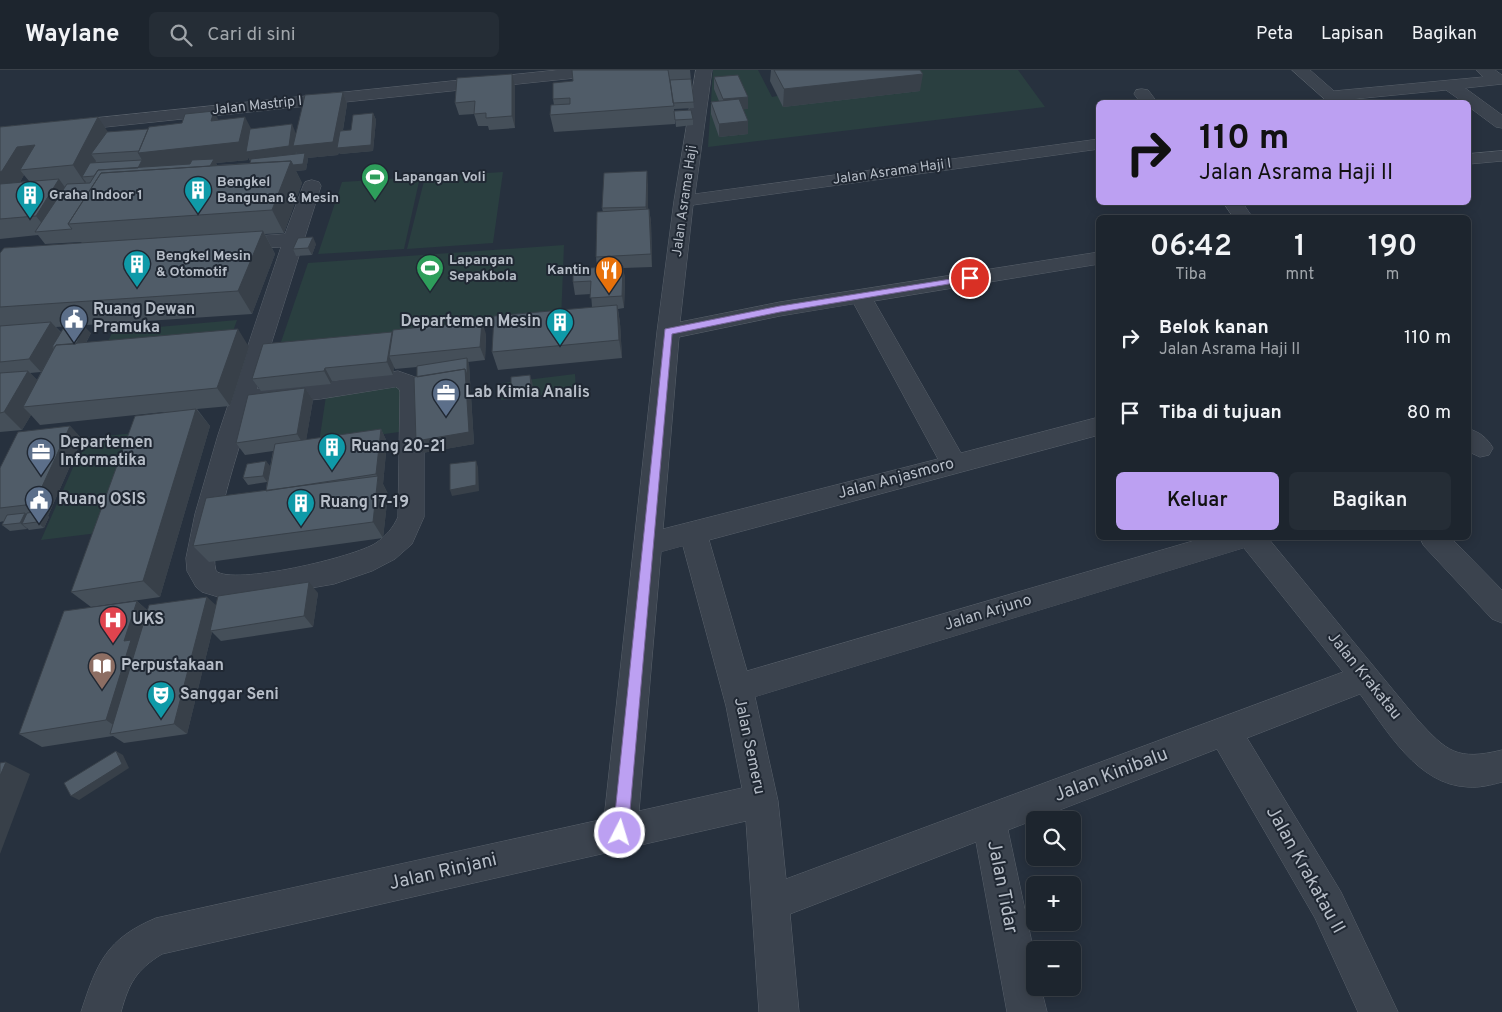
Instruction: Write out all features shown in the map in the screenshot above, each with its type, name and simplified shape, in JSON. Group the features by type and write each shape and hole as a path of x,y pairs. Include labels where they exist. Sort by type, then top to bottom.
{"street":[{"name":"Jalan Mastrip I","path":"0,133 521,74 604,70"},
{"name":"Jalan Asrama Haji","path":"620,833 668,332 684,201 704,70"},
{"path":"1300,70 1334,99 1500,81"},
{"path":"1484,70 1500,81"},
{"path":"1450,85 1471,100"},
{"path":"1471,100 1502,123"},
{"name":"Jalan Asrama Haji I","path":"684,201 1096,144"},
{"path":"1471,159 1502,156"},
{"path":"242,399 320,391 398,379 408,381 412,392 411,517 404,536 385,552 372,559 331,574 241,586 218,586 211,584 201,570 201,549 210,508 242,399 268,315 312,186"},
{"path":"215,245 294,240"},
{"path":"668,332 780,309 1096,258"},
{"path":"860,296 954,464"},
{"name":"Jalan Anjasmoro","path":"693,533 1096,427"},
{"path":"648,544 693,533"},
{"name":"Jalan Semeru","path":"693,533 738,688 761,801 780,1012"},
{"name":"Jalan Arjuno","path":"738,688 1232,540"},
{"name":"Jalan Krakatau","path":"1254,540 1418,741 1446,765 1458,770 1472,772 1502,766"},
{"path":"1436,540 1502,610"},
{"name":"Jalan Kinibalu","path":"771,903 1366,678"},
{"name":"Jalan Krakatau II","path":"1225,732 1328,904 1378,1012"},
{"name":"Jalan Rinjani","path":"101,1012 113,975 121,962 129,953 156,937 761,801"},
{"name":"Jalan Tidar","path":"988,821 1027,1012"}],"green space":[{"path":"713,70 758,70 772,97 905,70 1018,70 1045,107 708,147"},
{"name":"Lapangan Voli","path":"503,172 493,243 407,249 425,177"},
{"name":"Lapangan Voli","path":"420,177 404,249 318,254 342,182"},
{"name":"Lapangan Sepakbola","path":"564,245 561,321 281,342 308,263"},
{"path":"237,320 230,340 103,351 113,331"},
{"path":"575,374 576,391 501,400 502,383"},
{"path":"403,385 399,432 319,443 326,396"},
{"path":"144,432 106,532 41,540 86,438"}],"building":[{"path":"572,70 668,70 674,106 550,115 551,105 570,104 570,98 553,99 553,83 573,81"},
{"path":"774,70 920,70 923,74 784,89"},
{"path":"512,74 512,116 486,118 486,113 474,114 475,101 455,103 457,78"},
{"path":"738,75 748,97 723,99 714,77"},
{"path":"691,79 694,102 673,103 670,80"},
{"path":"343,92 333,142 293,146 305,95"},
{"path":"739,99 748,121 719,124 711,102"},
{"path":"691,110 693,119 675,120 674,111"},
{"path":"214,111 211,121 245,117 239,142 138,153 149,127 182,123 185,114"},
{"path":"373,113 371,145 337,148 340,131 351,130 353,115"},
{"path":"98,117 73,165 20,170 35,145 17,147 0,172 0,127"},
{"path":"292,124 289,146 246,152 250,129"},
{"path":"148,129 139,151 91,154 107,132"},
{"path":"305,153 303,164 293,165 291,161 250,163 251,159"},
{"path":"214,159 210,166 101,173 68,224 72,229 35,232 67,184 90,183 98,170 190,164 192,160"},
{"path":"142,160 138,168 98,170 94,176 82,177 90,163"},
{"path":"291,161 272,210 68,224 101,173"},
{"path":"647,171 646,207 602,208 604,173"},
{"path":"59,179 36,216 0,219 0,184"},
{"path":"649,209 651,254 596,257 597,212"},
{"path":"263,231 238,291 0,307 0,253 4,248"},
{"path":"313,237 308,248 293,249 298,238"},
{"path":"623,266 622,296 590,298 591,281 573,282 573,269"},
{"path":"617,305 619,340 492,352 494,316"},
{"path":"482,321 480,347 389,356 393,330"},
{"path":"51,322 29,359 0,362 0,326"},
{"path":"85,327 76,344 52,347 63,329"},
{"path":"238,329 217,388 23,407 56,345"},
{"path":"392,332 387,362 325,368 324,371 252,379 263,344"},
{"path":"467,358 467,375 465,369 417,377 417,366"},
{"name":"Lab Kimia Analis","path":"465,369 469,432 416,441 414,377"},
{"path":"28,371 4,412 0,413 0,373"},
{"path":"530,375 531,387 511,390 511,377"},
{"path":"305,388 297,434 236,443 248,395"},
{"path":"196,409 143,581 71,592 135,416"},
{"path":"70,426 34,504 0,508 0,468 18,432"},
{"name":"Ruang 20-21","path":"381,429 376,474 266,491 275,444"},
{"path":"266,461 263,476 243,478 247,464"},
{"path":"476,461 476,485 450,490 450,464"},
{"path":"378,476 373,522 193,546 206,498"},
{"path":"42,511 37,522 22,524 27,513"},
{"path":"25,513 20,523 2,525 7,515"},
{"path":"309,582 304,616 210,631 218,596"},
{"path":"207,597 174,724 110,734 149,605"},
{"path":"137,601 124,641 131,640 106,720 19,734 64,611"},
{"path":"116,751 122,764 71,796 64,783"},
{"path":"6,762 0,776 0,763"}],"place":[{"name":"Lapangan Voli","path":"375,201"},
{"name":"Bengkel Bangunan & Mesin","path":"198,214"},
{"name":"Graha Indoor 1","path":"30,219"},
{"name":"Bengkel Mesin & Otomotif","path":"137,288"},
{"name":"Lapangan Sepakbola","path":"430,292"},
{"name":"Kantin","path":"609,294"},
{"name":"Ruang Dewan Pramuka","path":"74,343"},
{"name":"Departemen Mesin","path":"560,346"},
{"name":"Lab Kimia Analis","path":"446,417"},
{"name":"Ruang 20-21","path":"332,471"},
{"name":"Departemen Informatika","path":"41,476"},
{"name":"Ruang OSIS","path":"39,524"},
{"name":"Ruang 17-19","path":"301,527"},
{"name":"UKS","path":"113,644"},
{"name":"Perpustakaan","path":"102,690"},
{"name":"Sanggar Seni","path":"161,719"}],"route":[{"path":"620,833 668,332 780,309 970,278"}]}
